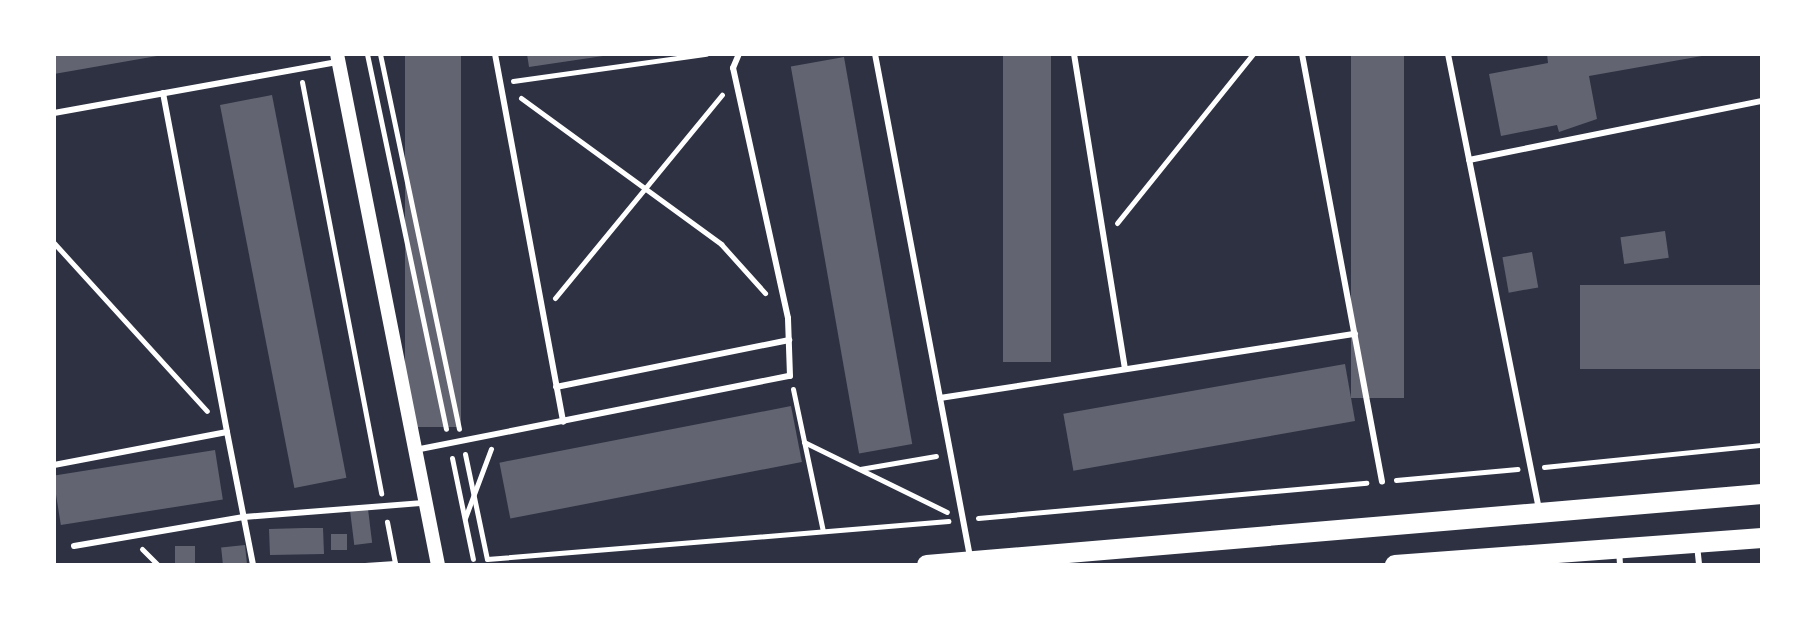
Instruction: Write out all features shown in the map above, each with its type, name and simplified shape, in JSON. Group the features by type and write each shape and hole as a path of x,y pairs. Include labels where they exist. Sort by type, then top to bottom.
{"main road":[{"path":"927,565 1762,494"},
{"path":"1395,565 1620,556 1697,542 1762,538"}],"street":[{"path":"338,58 438,565"}],"lane":[{"path":"495,54 563,422"},
{"path":"415,450 790,376 788,318 735,79 739,54"},
{"path":"875,54 971,561"},
{"path":"1074,54 1125,369"},
{"path":"1302,54 1382,482"},
{"path":"1448,54 1539,512"},
{"path":"54,113 299,68 338,58"},
{"path":"163,93 253,565"},
{"path":"1469,160 1762,101"},
{"path":"940,398 1355,334"},
{"path":"556,387 789,340"},
{"path":"54,465 227,432"},
{"path":"74,546 244,517 425,503"},
{"path":"1697,542 1699,565"}],"path":[{"path":"367,54 473,559"},
{"path":"380,54 487,559 1382,482 1762,445"},
{"path":"501,83 706,54"},
{"path":"1104,239 1253,54"},
{"path":"299,68 395,563 365,565"},
{"path":"543,313 735,79"},
{"path":"501,83 643,191 721,244 788,318"},
{"path":"54,243 227,432"},
{"path":"790,376 823,531"},
{"path":"464,519 475,500 496,435"},
{"path":"804,442 963,519"},
{"path":"859,470 951,454"}],"building":[{"path":"54,54 157,54 157,56 54,74"},
{"path":"405,54 461,54 461,427 405,427"},
{"path":"527,54 603,54 603,56 529,67"},
{"path":"1003,54 1051,54 1051,362 1003,362"},
{"path":"1351,54 1404,54 1404,398 1351,398"},
{"path":"1547,54 1702,56 1589,76 1597,119 1559,132 1557,125 1501,136 1489,74 1548,63"},
{"path":"844,57 912,444 859,453 791,66"},
{"path":"272,95 346,478 294,488 220,105"},
{"path":"1665,231 1669,258 1624,264 1620,237"},
{"path":"1532,252 1538,287 1509,293 1502,257"},
{"path":"1580,285 1762,285 1762,369 1580,369"},
{"path":"1345,364 1355,421 1073,471 1063,414"},
{"path":"791,406 802,462 510,519 499,463"},
{"path":"215,450 223,499 61,525 54,475"},
{"path":"368,509 372,543 354,545 350,511"},
{"path":"323,528 324,554 270,555 269,529"},
{"path":"331,534 347,534 347,550 331,550"},
{"path":"245,545 247,563 223,565 221,548"},
{"path":"175,546 195,546 195,565 175,565"}]}
